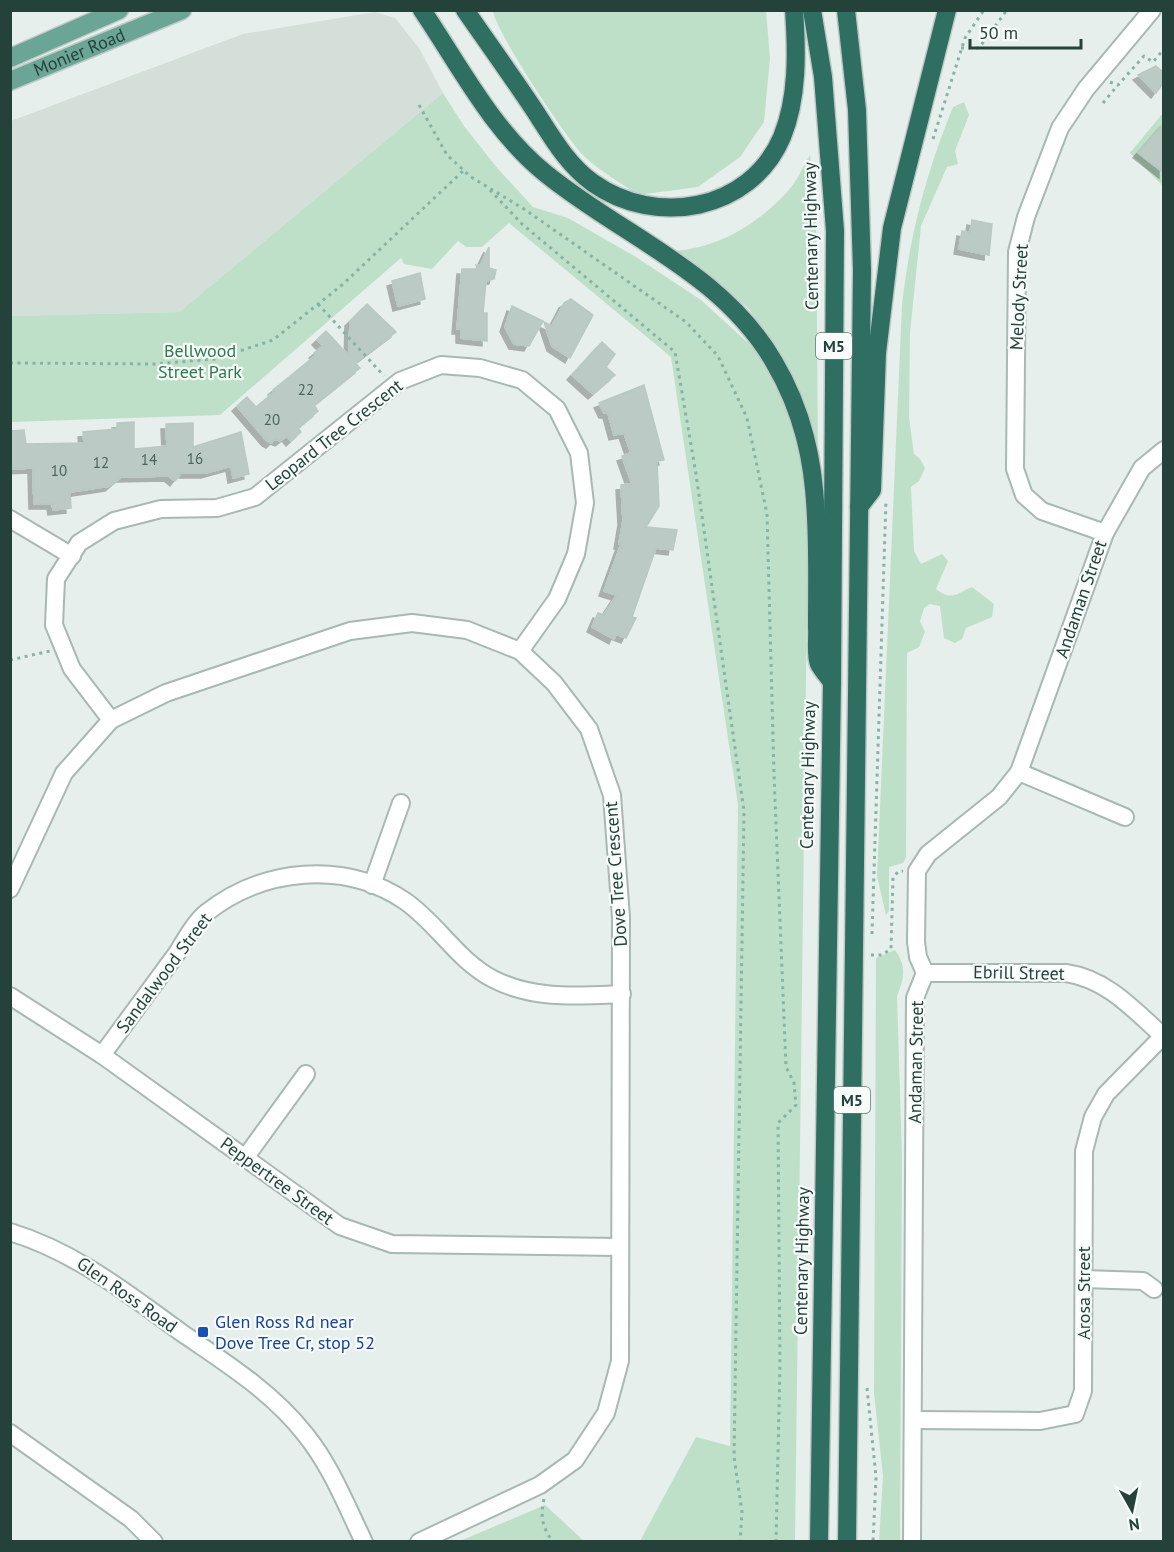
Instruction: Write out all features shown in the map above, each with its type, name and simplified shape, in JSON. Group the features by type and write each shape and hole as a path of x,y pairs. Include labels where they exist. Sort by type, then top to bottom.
{"highway":[{"path":"422,10 493,117 529,158 576,195 672,259 717,293 750,326 774,361 795,403 809,447 816,519 818,662 832,682"},
{"path":"465,10 580,173 620,199 642,206 667,208 702,205 733,192 748,181 773,154 788,120 792,97 796,58 794,10"},
{"name":"Centenary Highway","path":"812,10 824,88 835,231 832,682 819,1542"},
{"name":"M5","path":"846,10 858,110 861,270 847,1542"},
{"path":"859,507 872,490 877,353 892,228 946,10"}],"main road":[{"name":"Monier Road","path":"10,58 119,10"},
{"name":"Monier Road","path":"10,81 183,10"}],"street":[{"name":"Melody Street","path":"1105,533 1042,511 1024,495 1015,470 1017,252 1026,217 1059,128 1086,89 1152,10"},
{"name":"Leopard Tree Crescent","path":"111,720 72,669 54,625 56,579 79,543 114,521 161,509 217,508 255,497 393,386 441,365 480,368 522,380 557,409 579,453 585,503 576,554 557,598 520,651"},
{"name":"Andaman Street","path":"917,871 928,854 999,797 1019,772 1105,533 1142,468 1164,450"},
{"path":"10,519 72,556"},
{"name":"Dove Tree Crescent","path":"10,889 64,773 111,720 166,693 350,631 412,623 467,630 520,651 554,683 589,729 612,795 621,918 620,1361 606,1413 575,1460 540,1485 419,1542"},
{"path":"1019,772 1125,817"},
{"path":"372,885 401,803"},
{"path":"917,871 916,942 918,957 925,973"},
{"name":"Sandalwood Street","path":"102,1055 205,914 246,888 291,875 336,874 372,885 405,901 434,926 461,957 493,978 523,990 560,997 622,994"},
{"name":"Ebrill Street","path":"925,973 1066,972 1082,975 1112,990 1163,1037"},
{"name":"Andaman Street","path":"912,1542 915,998 925,973"},
{"name":"Peppertree Street","path":"10,996 102,1055 340,1226 392,1244 619,1247"},
{"name":"Arosa Street","path":"913,1420 1041,1421 1075,1414 1083,1391 1084,1151 1093,1117 1106,1094 1163,1037"},
{"path":"245,1158 306,1074"},
{"name":"Glen Ross Road","path":"10,1232 64,1252 90,1268 233,1368 279,1404 325,1461 364,1542"},
{"path":"1084,1279 1143,1281 1154,1289"},
{"path":"10,1433 131,1519 154,1542"}],"path":[{"path":"930,149 961,48 984,10"},
{"path":"961,48 979,48 1007,10"},
{"path":"1103,103 1144,56 1153,62 1164,49"},
{"path":"1109,81 1118,85"},
{"path":"418,105 447,155 464,170 686,322 718,356 747,418 767,514 774,775 786,1067 794,1083 796,1106 778,1123 780,1364 776,1542"},
{"path":"10,363 155,364 215,360 273,340 318,304 464,170"},
{"path":"486,186 522,224 675,352 696,474 744,811 734,1457 742,1512 740,1542"},
{"path":"318,304 393,386"},
{"path":"872,943 886,495"},
{"path":"10,660 62,649"},
{"path":"871,967 871,955 882,955 891,949 893,877 899,871 917,871"},
{"path":"866,1379 876,1477 873,1542"},
{"path":"540,1485 544,1499 542,1520 553,1542"}],"shaded area":[{"path":"375,12 395,18 419,48 443,93 179,312 11,316 11,121 243,34"}],"green space":[{"path":"493,11 766,11 770,58 764,122 740,157 698,187 638,195 596,166 574,144 518,61"},
{"name":"Bellwood Street Park","path":"443,93 464,126 498,169 533,207 568,218 636,257 701,300 759,353 789,409 805,462 808,519 795,1541 640,1541 696,1437 730,1446 738,805 671,357 509,223 482,247 466,247 458,241 432,269 404,264 401,258 220,415 11,422 10,316 179,312"},
{"path":"964,102 969,115 955,151 958,164 947,167 921,226 910,333 909,418 914,454 925,468 919,481 911,487 914,551 921,564 942,554 948,561 936,589 941,593 954,595 972,587 994,604 992,617 966,628 962,639 955,643 944,638 940,606 930,604 924,608 920,621 925,632 919,647 907,653 906,857 903,863 889,867 889,911 886,915 877,876 902,305 910,253 927,180 953,107"},
{"path":"1163,113 1163,186 1130,153"},
{"path":"810,155 816,200 818,451 812,446 794,377 749,309 719,283 673,251 706,245 750,224 788,191"},
{"path":"895,950 903,967 897,996 902,1157 900,1541 879,1542 883,1476 874,1393 876,958"},
{"path":"545,1505 584,1541 460,1541"}],"building":[{"path":"1156,66 1164,73 1164,82 1156,93 1138,75"},
{"path":"1164,123 1164,173 1138,153"},
{"path":"972,220 992,224 989,255 959,249 962,231 970,233"},
{"path":"489,247 489,268 496,270 494,279 486,281 483,313 487,313 487,341 461,338 461,329 457,329 462,269 478,269 476,265 480,266"},
{"path":"420,273 425,299 398,306 392,281"},
{"path":"571,299 593,315 570,358 552,346 544,322 552,326 564,303"},
{"path":"367,304 396,332 355,363 360,368 314,405 318,411 298,428 301,432 291,441 287,436 280,441 275,439 271,443 267,441 237,406 247,397 256,407 274,392 273,390 316,355 314,353 323,346 317,340 326,331 349,356 350,321"},
{"path":"512,306 543,321 529,346 514,344 505,327"},
{"path":"602,342 615,354 606,367 615,375 593,394 572,375"},
{"path":"644,385 664,460 657,461 659,506 646,527 677,530 673,550 656,548 632,617 636,618 626,638 616,634 614,639 592,627 598,613 604,615 617,595 604,591 621,544 619,544 623,520 621,485 632,484 622,456 631,453 624,433 614,435 608,413 604,413 599,403"},
{"path":"134,422 134,449 167,446 166,424 193,423 193,447 241,432 249,474 233,478 231,466 206,473 181,473 175,481 169,476 121,477 110,486 70,492 71,508 53,510 52,504 34,504 33,468 10,469 10,431 24,430 26,444 84,443 83,432 117,429 117,423"}],"place":[{"name":"Glen Ross Rd near Dove Tree Cr, stop 52","path":"203,1332"}]}
